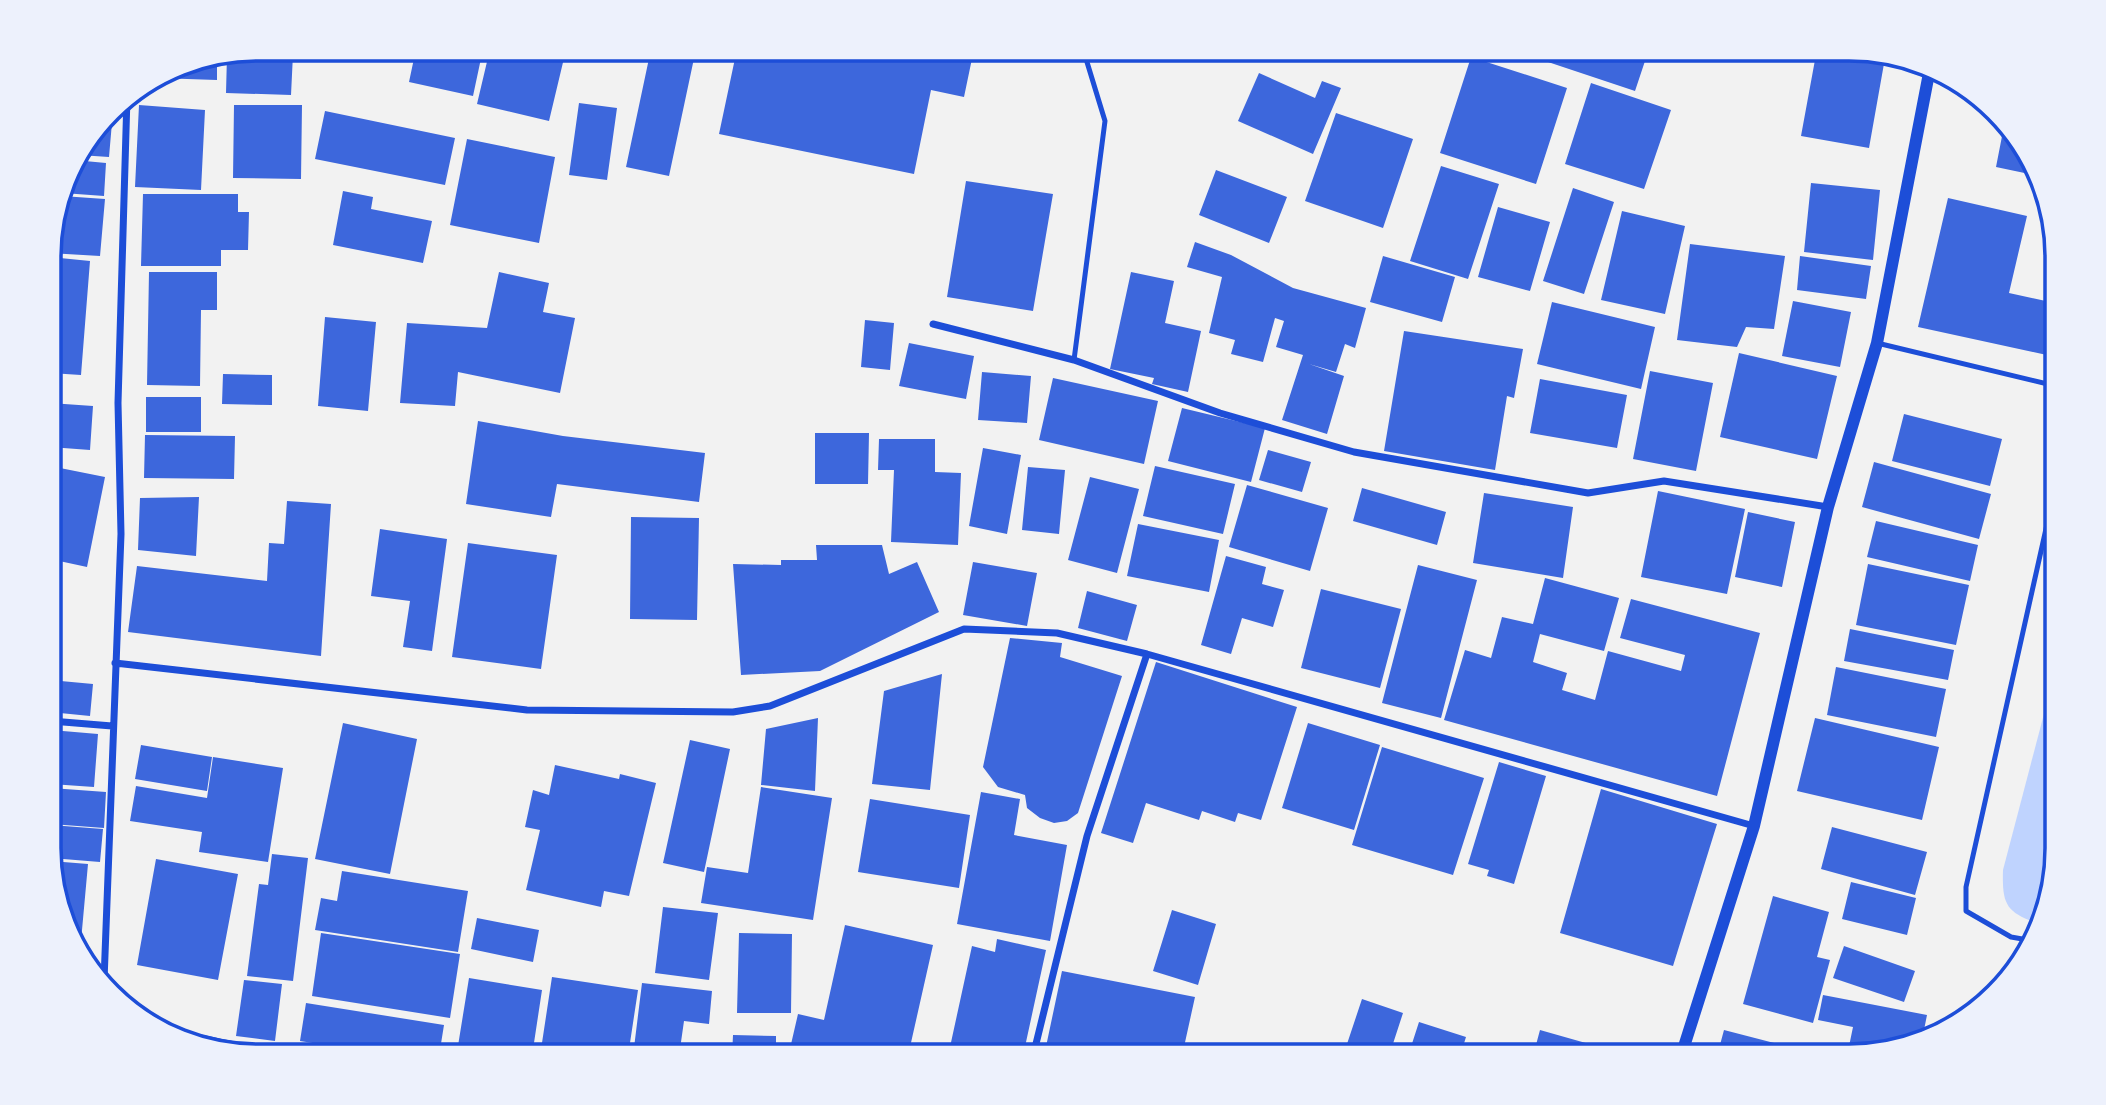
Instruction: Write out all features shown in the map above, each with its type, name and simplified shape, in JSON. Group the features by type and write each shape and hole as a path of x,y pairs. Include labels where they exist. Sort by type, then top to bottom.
{"street":[{"path":"1685,1043 1755,826 1828,507 1877,343 1928,79"},
{"path":"105,970 111,863 112,726 121,534 118,403 127,111"},
{"path":"933,324 1074,360 1220,413 1354,452 1588,493 1664,481 1828,507"},
{"path":"115,663 272,678 527,710 733,712 770,706 964,629 1057,633 1147,654 1755,826"},
{"path":"1036,1044 1087,836 1147,654"},
{"path":"61,722 112,726"}],"lane":[{"path":"1074,360 1105,121 1087,61"},
{"path":"1877,343 2045,383"},
{"path":"2021,939 2011,937 1966,911 1966,887 2045,533"}],"water":[{"path":"2045,710 2045,847 2038,898 2030,920 2008,906 2003,870"}],"building":[{"path":"293,61 291,95 226,93 227,64"},
{"path":"413,61 480,61 473,96 409,82"},
{"path":"487,61 563,61 549,121 477,104"},
{"path":"648,61 693,61 669,176 626,167"},
{"path":"734,61 972,61 964,97 931,90 914,174 719,134"},
{"path":"1470,61 1483,61 1567,88 1536,184 1440,153"},
{"path":"1545,61 1645,61 1635,91"},
{"path":"1815,61 1884,65 1869,148 1801,136"},
{"path":"217,66 217,80 178,79"},
{"path":"1259,73 1315,98 1322,81 1341,88 1313,154 1238,121"},
{"path":"1591,83 1671,110 1644,189 1565,164"},
{"path":"579,103 617,108 607,180 569,175"},
{"path":"139,105 205,110 201,190 135,187"},
{"path":"234,105 302,105 301,179 233,178"},
{"path":"325,111 455,138 445,185 315,159"},
{"path":"1336,113 1413,139 1383,228 1305,201"},
{"path":"112,127 109,157 90,156"},
{"path":"2002,136 2025,173 1996,167"},
{"path":"467,139 555,157 539,243 450,225"},
{"path":"87,161 106,163 104,196 72,194"},
{"path":"1441,166 1499,184 1468,279 1410,261"},
{"path":"1216,170 1287,197 1269,243 1199,215"},
{"path":"966,181 1053,194 1033,311 947,297"},
{"path":"1811,183 1880,190 1873,260 1804,252"},
{"path":"1573,188 1614,202 1584,294 1543,281"},
{"path":"343,191 373,197 371,209 432,221 423,263 333,245"},
{"path":"143,194 238,194 238,212 249,212 248,250 221,250 221,266 141,266"},
{"path":"71,197 105,199 100,256 62,254 63,232"},
{"path":"1948,198 2027,216 2009,293 2045,301 2045,355 1918,327"},
{"path":"1498,207 1550,222 1530,291 1478,277"},
{"path":"1622,211 1685,226 1665,314 1601,300"},
{"path":"1195,242 1231,255 1293,288 1366,308 1355,348 1345,344 1336,372 1309,364 1344,376 1327,434 1282,420 1303,355 1276,347 1284,321 1275,318 1263,362 1231,354 1235,340 1209,333 1222,277 1187,267"},
{"path":"1690,244 1785,256 1774,329 1746,327 1737,347 1677,340"},
{"path":"1383,256 1455,277 1442,322 1370,302"},
{"path":"1800,256 1871,266 1866,299 1797,290"},
{"path":"62,258 90,261 81,375 62,374"},
{"path":"149,272 217,272 217,310 201,310 200,386 147,385"},
{"path":"499,272 549,283 543,312 575,318 560,393 458,372 455,406 400,403 407,323 487,328"},
{"path":"1131,272 1174,281 1165,323 1201,331 1188,392 1152,384 1154,378 1110,369"},
{"path":"1793,301 1851,312 1840,367 1782,356"},
{"path":"1552,302 1655,327 1641,389 1537,364"},
{"path":"325,317 376,322 368,411 318,406"},
{"path":"865,320 894,323 890,370 861,367"},
{"path":"1404,331 1523,349 1514,398 1507,396 1495,470 1384,451"},
{"path":"909,343 974,356 966,399 899,386"},
{"path":"1739,353 1837,376 1817,459 1720,437"},
{"path":"1650,371 1713,383 1696,471 1633,459"},
{"path":"982,372 1031,376 1027,423 978,420"},
{"path":"223,374 272,375 272,405 222,404"},
{"path":"1053,378 1158,401 1144,464 1039,440"},
{"path":"1540,379 1627,395 1617,448 1530,433"},
{"path":"146,397 201,397 201,432 146,432"},
{"path":"62,404 93,406 90,450 62,448"},
{"path":"1182,408 1265,428 1251,482 1168,461"},
{"path":"1904,414 2002,439 1990,486 1892,461"},
{"path":"478,421 563,436 705,453 699,502 557,484 551,517 466,504"},
{"path":"815,433 869,433 868,484 815,484"},
{"path":"145,435 235,436 234,479 144,478"},
{"path":"879,439 935,439 935,472 961,473 958,545 891,542 894,470 878,470"},
{"path":"983,448 1021,455 1007,534 969,526"},
{"path":"1268,450 1311,462 1302,492 1259,480"},
{"path":"1874,462 1991,494 1979,539 1862,507"},
{"path":"1155,466 1235,484 1223,534 1143,516"},
{"path":"1028,467 1065,470 1059,534 1022,530"},
{"path":"62,468 105,477 87,567 61,561"},
{"path":"1090,477 1139,489 1117,573 1068,560"},
{"path":"1247,485 1328,508 1310,571 1229,547"},
{"path":"1362,488 1446,512 1437,545 1353,521"},
{"path":"1658,491 1745,509 1727,594 1641,577"},
{"path":"1484,493 1573,507 1563,578 1473,563"},
{"path":"199,497 196,556 138,550 140,498"},
{"path":"287,501 331,504 321,656 128,632 137,566 267,581 269,543 284,544"},
{"path":"1748,512 1795,522 1782,587 1735,577"},
{"path":"631,517 699,518 697,620 630,619"},
{"path":"1876,521 1978,545 1970,581 1867,557"},
{"path":"1138,524 1219,540 1209,592 1127,576"},
{"path":"380,529 447,539 432,651 403,647 410,601 371,596"},
{"path":"468,543 557,555 541,669 452,657"},
{"path":"816,545 882,545 889,574 917,562 939,612 820,671 741,675 733,564 781,565 781,560 817,560"},
{"path":"1226,556 1266,567 1262,584 1284,590 1273,627 1242,618 1231,654 1201,645"},
{"path":"973,562 1037,573 1027,626 963,615"},
{"path":"1868,564 1969,585 1956,645 1856,625"},
{"path":"1418,565 1477,580 1441,718 1382,703"},
{"path":"1545,578 1619,598 1604,651 1540,634 1533,662 1567,673 1562,690 1595,700 1608,651 1681,671 1685,655 1620,638 1631,599 1760,633 1717,796 1444,720 1465,650 1491,658 1502,617 1533,624"},
{"path":"1321,589 1401,609 1380,688 1301,668"},
{"path":"1087,591 1137,605 1127,641 1078,628"},
{"path":"1850,629 1954,650 1948,680 1844,661"},
{"path":"1010,638 1062,643 1060,657 1122,676 1078,813 1067,821 1054,823 1040,818 1027,808 1025,795 998,787 983,767"},
{"path":"1156,662 1297,707 1261,820 1238,813 1235,822 1202,811 1199,820 1146,803 1133,843 1101,833"},
{"path":"1836,667 1946,689 1936,737 1827,715"},
{"path":"942,674 930,790 872,784 884,691"},
{"path":"61,681 93,684 90,716 61,713"},
{"path":"818,718 815,791 761,785 766,729"},
{"path":"1815,718 1939,747 1922,820 1797,791"},
{"path":"343,723 417,739 390,874 315,859"},
{"path":"1308,723 1380,745 1354,830 1282,808"},
{"path":"61,731 98,734 94,787 61,785"},
{"path":"690,740 730,749 704,872 663,863"},
{"path":"141,745 212,757 207,791 135,779"},
{"path":"1382,747 1484,778 1453,875 1352,845"},
{"path":"213,757 283,768 268,862 199,852 202,832 130,821 136,786 207,798"},
{"path":"1499,762 1546,776 1514,884 1487,876 1489,870 1468,864"},
{"path":"555,765 619,779 620,774 656,783 629,896 604,891 601,907 526,890 540,830 525,827 533,790 549,795"},
{"path":"761,787 832,798 813,920 701,903 707,867 748,873"},
{"path":"61,789 106,792 104,828 61,825"},
{"path":"1601,789 1717,824 1673,966 1560,933"},
{"path":"981,792 1020,799 1014,835 1067,845 1050,941 957,924"},
{"path":"870,799 970,815 959,888 858,872"},
{"path":"61,826 103,829 100,862 62,859"},
{"path":"1832,827 1927,852 1915,895 1821,869"},
{"path":"272,854 308,858 293,981 247,976 259,884 268,885"},
{"path":"156,859 238,874 218,980 137,965"},
{"path":"62,862 88,864 82,933 68,898"},
{"path":"342,871 468,891 458,952 315,930 321,898 337,901"},
{"path":"1851,882 1916,898 1907,935 1842,919"},
{"path":"1773,896 1829,912 1817,957 1830,960 1813,1023 1743,1004"},
{"path":"663,907 718,913 709,980 655,973"},
{"path":"1172,910 1216,924 1198,985 1153,971"},
{"path":"477,918 539,930 533,962 471,949"},
{"path":"845,925 933,945 911,1044 791,1044 798,1014 824,1020"},
{"path":"321,933 460,954 450,1018 312,996"},
{"path":"739,933 792,934 791,1013 737,1013"},
{"path":"997,939 1046,950 1026,1044 951,1044 972,946 995,952"},
{"path":"1844,946 1915,971 1904,1002 1833,978"},
{"path":"1062,971 1195,997 1185,1043 1047,1044"},
{"path":"552,977 638,990 630,1044 542,1044"},
{"path":"469,978 542,990 534,1044 458,1044"},
{"path":"244,980 282,984 275,1041 236,1036"},
{"path":"642,983 712,991 709,1024 684,1021 681,1044 635,1044"},
{"path":"1823,995 1927,1015 1925,1027 1887,1040 1861,1043 1850,1043 1853,1027 1818,1020"},
{"path":"1362,999 1403,1013 1393,1043 1347,1043"},
{"path":"306,1003 444,1025 441,1044 319,1044 300,1041"},
{"path":"1419,1022 1466,1037 1464,1043 1412,1043"},
{"path":"1540,1030 1586,1043 1536,1043"},
{"path":"1724,1030 1774,1043 1720,1043"},
{"path":"733,1035 776,1036 776,1044 733,1044"}]}
